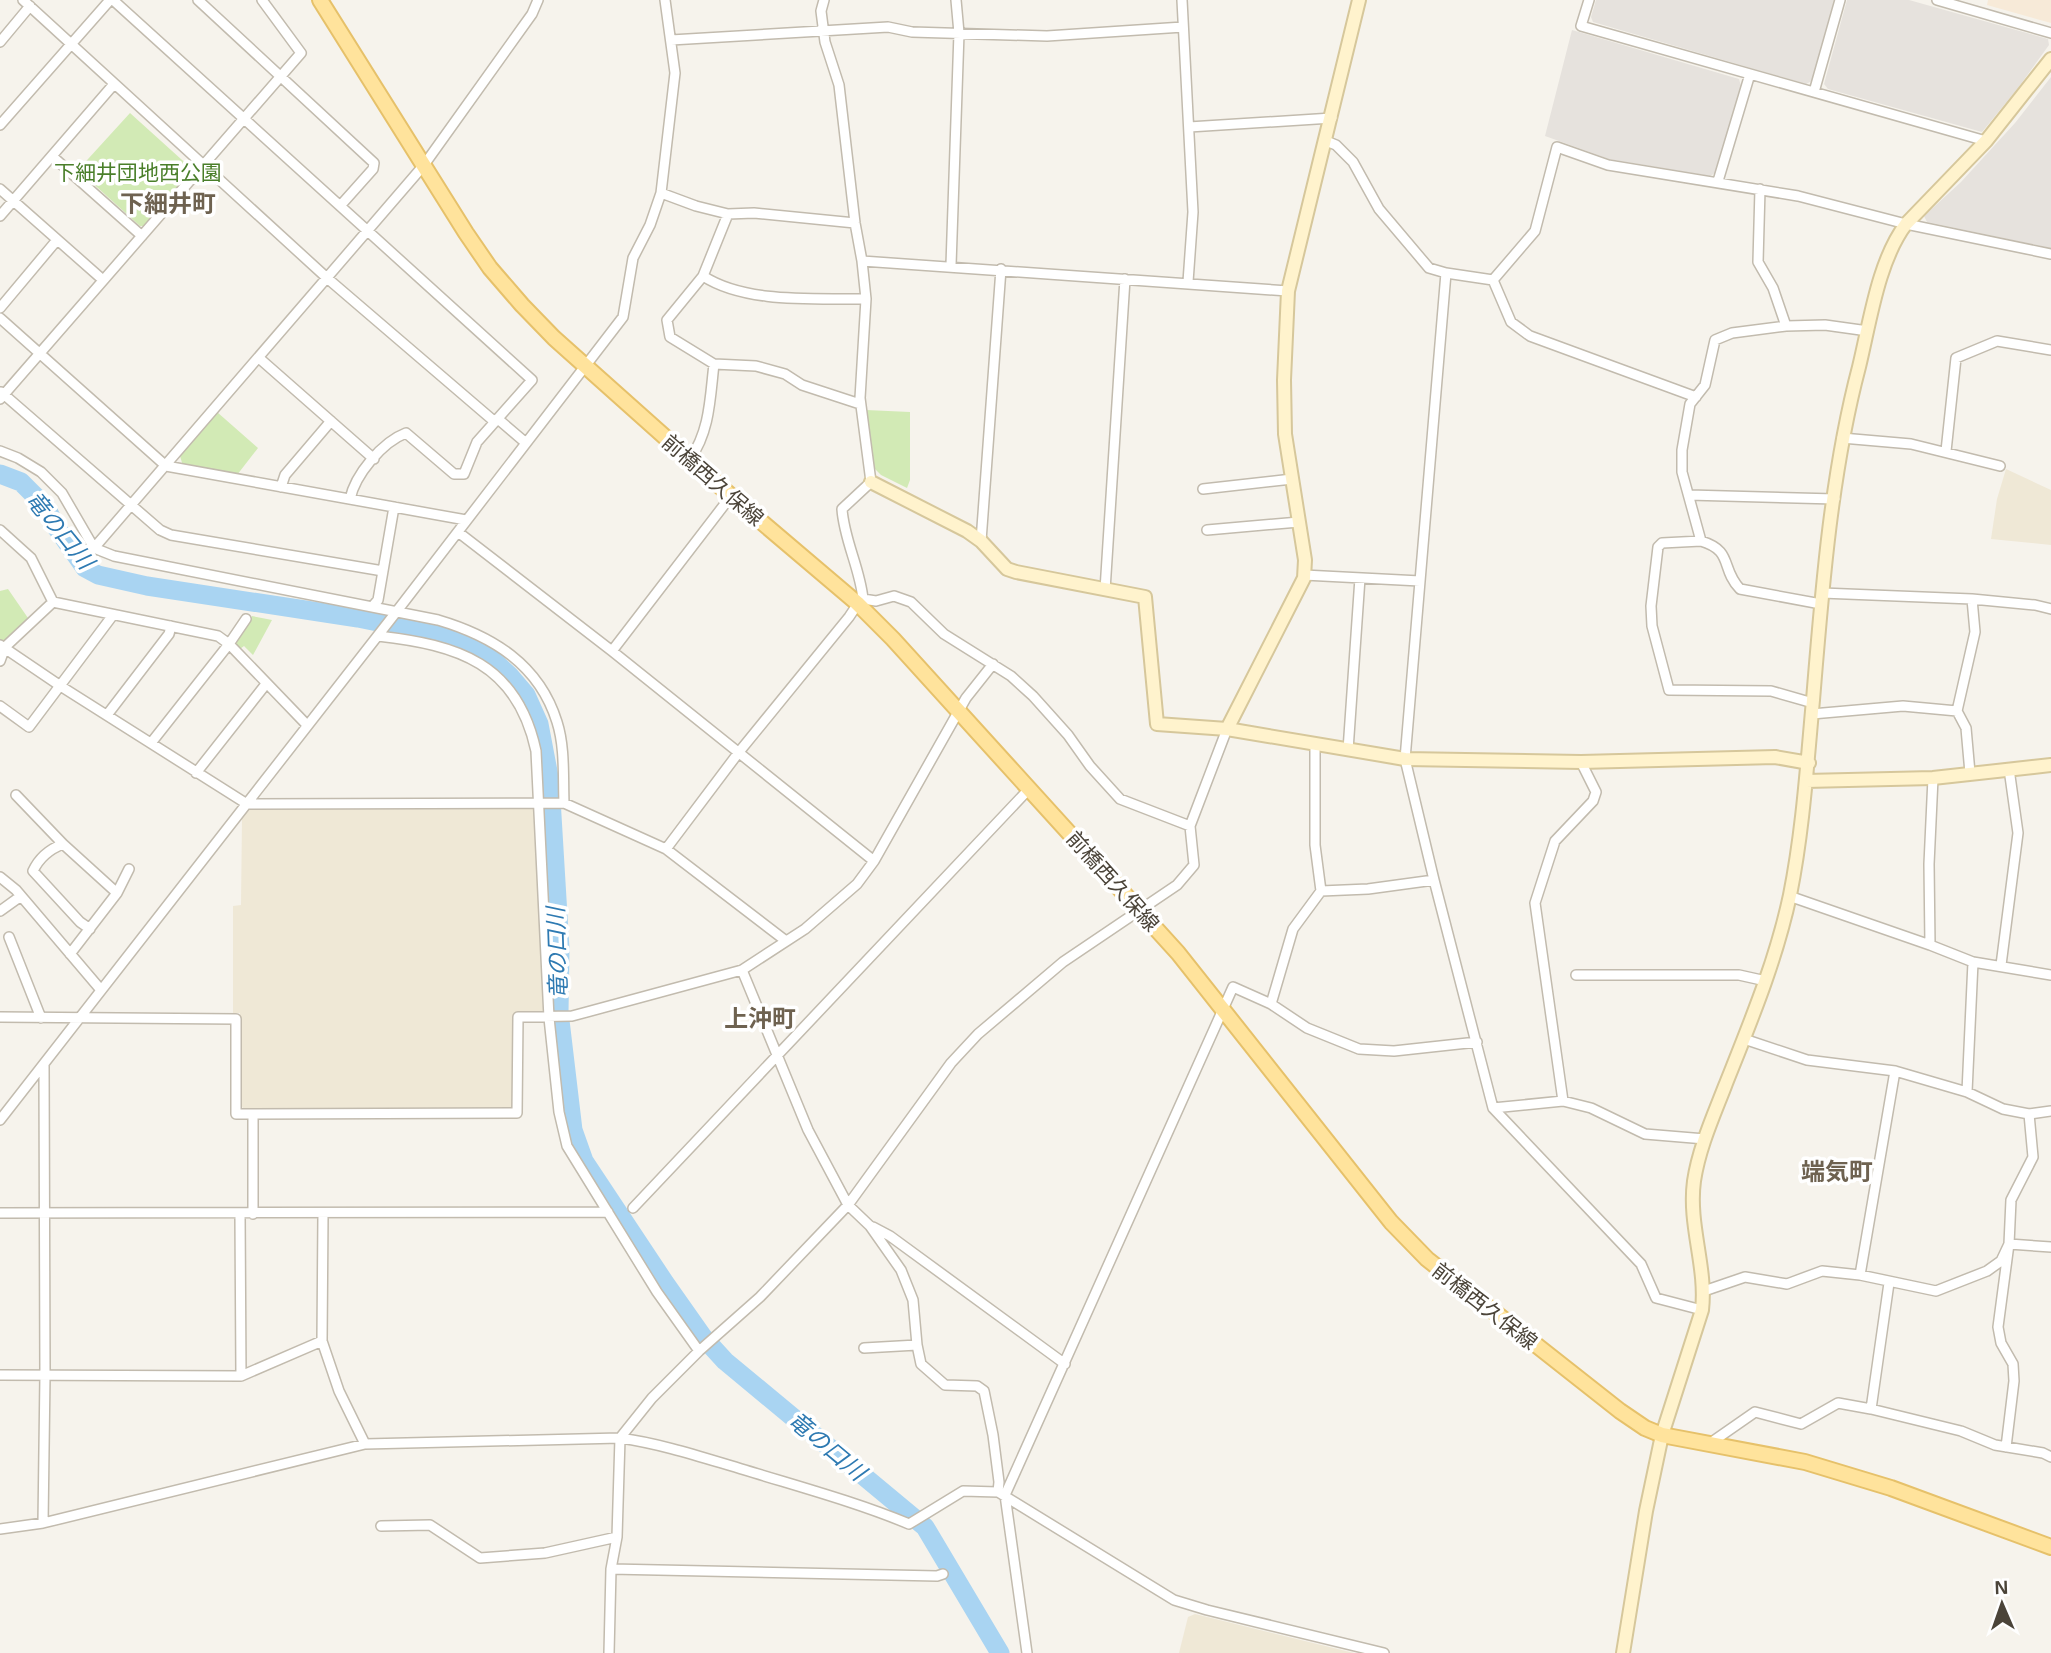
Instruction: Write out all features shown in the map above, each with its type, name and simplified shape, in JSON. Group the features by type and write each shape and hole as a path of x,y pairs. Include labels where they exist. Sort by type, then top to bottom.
{"main road":[{"name":"前橋西久保線","path":"320,0 466,233 490,268 522,305 586,367 731,496 860,601 1178,953 1391,1222 1427,1259 1620,1411 1662,1436 1805,1462 1863,1479 2051,1547"}],"street":[{"path":"0,125 111,0 532,380 478,442 464,474 454,474 406,433 394,438 374,459 352,486 350,499"},
{"path":"198,0 374,163 373,169 340,206"},
{"path":"262,0 301,53 1,395 160,530 171,535 383,571"},
{"path":"94,548 424,165 532,14 538,0"},
{"path":"0,1120 82,1018 624,317 633,258 650,225 661,193 675,73 665,0"},
{"path":"824,0 821,11 825,42 839,85 866,299 860,404 871,482"},
{"path":"951,265 958,33 956,0"},
{"path":"1182,0 1193,212 1188,282"},
{"path":"609,1653 611,1569 617,1537 620,1438 652,1398 760,1297 848,1205 951,1063 978,1034 1063,962 1177,885 1194,865 1190,827 1227,729 1304,575 1305,560 1285,434 1284,380 1288,290 1359,0"},
{"path":"1588,0 1581,26 1986,141"},
{"path":"1814,92 1840,0"},
{"path":"1937,0 2051,33"},
{"path":"0,42 27,3 327,278 496,421 526,443"},
{"path":"671,40 888,27 912,32 1047,36 1184,27"},
{"path":"1623,1653 1646,1511 1662,1436 1702,1310 1704,1292 1695,1237 1693,1196 1697,1159 1766,981 1790,896 1809,763 1822,598 1842,438 1868,331 1889,254 1906,224 1986,141 2051,59"},
{"path":"1718,181 1750,74"},
{"path":"0,216 114,84"},
{"path":"1189,127 1332,118"},
{"path":"1326,141 1336,145 1353,162 1379,209 1429,268 1493,280"},
{"path":"1493,280 1535,231 1557,147 1608,165 1798,196 1906,224 2051,254"},
{"path":"52,156 142,236"},
{"path":"0,189 103,280"},
{"path":"1759,189 1758,262 1773,288 1786,326"},
{"path":"661,193 728,214 754,213 855,223"},
{"path":"728,214 703,276 667,320 670,337 714,364 756,366 785,374 802,385 860,404"},
{"path":"0,308 57,240"},
{"path":"862,261 1288,290"},
{"path":"981,541 1002,269"},
{"path":"1446,273 1405,758 1434,880 1493,1108 1641,1264 1656,1298 1702,1310"},
{"path":"703,276 712,282 762,296 866,299"},
{"path":"1105,590 1125,279"},
{"path":"1493,280 1511,322 1530,336 1696,397"},
{"path":"0,318 166,466 466,520"},
{"path":"1701,541 1682,472 1682,450 1690,404 1705,385 1715,340 1732,333 1786,326 1825,325 1868,331"},
{"path":"1946,451 1956,358 1997,341 2051,350"},
{"path":"259,358 374,459"},
{"path":"690,459 701,444 707,425 714,364"},
{"path":"281,487 285,475 331,421"},
{"path":"1842,438 1911,444 2000,466"},
{"path":"0,451 41,472 62,493 94,548 114,556 372,607 462,627 489,639 518,659 541,688 557,721 563,757 563,803"},
{"path":"1203,489 1292,479"},
{"path":"871,482 967,531 981,541 1007,569 1145,597 1157,724 1227,729 1405,758 1581,762 1775,757 1809,763"},
{"path":"666,849 739,752 860,601 862,587 843,525 842,509 871,482"},
{"path":"1689,495 1835,499"},
{"path":"611,651 731,496"},
{"path":"372,607 379,600 394,507"},
{"path":"1207,530 1299,522"},
{"path":"0,530 31,558 53,602"},
{"path":"458,532 874,860"},
{"path":"1957,710 1902,706 1812,708 1771,691 1669,690 1652,626 1651,606 1658,547 1662,543 1701,541 1716,546 1722,551 1731,580 1740,589 1822,598 1972,599 2051,609"},
{"path":"1304,575 1420,582"},
{"path":"1348,750 1360,578"},
{"path":"860,601 876,601 894,596 911,602 944,634 1011,676 1047,711 1120,799 1190,827"},
{"path":"1969,773 1966,729 1957,710 1975,632 1972,599"},
{"path":"53,602 218,636 229,644 307,725"},
{"path":"0,661 3,646 53,602"},
{"path":"0,706 29,727 62,687 113,615"},
{"path":"151,743 246,619"},
{"path":"107,715 169,634 171,626"},
{"path":"380,634 454,650 484,666 508,688 527,717 536,751 558,1112 567,1146 657,1292 699,1352"},
{"path":"3,646 62,687 247,804 563,803 666,849 786,941"},
{"path":"0,1017 236,1019 236,1114 517,1113 518,1017 572,1016 743,970 805,929 857,884 874,860 966,698 993,664"},
{"path":"196,773 267,684"},
{"path":"1271,1004 1293,929 1321,891 1315,845 1315,744"},
{"path":"1563,1101 1535,903 1555,841 1592,802 1596,792 1581,762"},
{"path":"1806,781 1933,778 2051,765"},
{"path":"2001,965 2018,834 2008,769"},
{"path":"1930,944 1929,863 1933,778"},
{"path":"633,1208 1029,789"},
{"path":"16,794 63,844 117,893"},
{"path":"63,844 37,862 33,871 80,922 90,929"},
{"path":"71,954 117,893 129,869"},
{"path":"0,877 21,896 101,990"},
{"path":"1321,891 1367,889 1434,880"},
{"path":"0,911 21,896"},
{"path":"1790,896 1930,944 1973,962 2051,975"},
{"path":"9,937 41,1018"},
{"path":"1966,1092 1973,962"},
{"path":"743,970 808,1129 848,1205 870,1226 901,1269 913,1300 921,1364 945,1385 977,1386 984,1391 1027,1653"},
{"path":"1576,975 1739,975 1766,981"},
{"path":"1001,1493 1065,1364 1233,987 1271,1004 1307,1028 1359,1049 1394,1051 1476,1042"},
{"path":"1744,1039 1807,1060 1895,1071 1966,1092 2003,1109 2029,1114 2051,1111"},
{"path":"43,1523 44,1065"},
{"path":"1860,1275 1895,1071"},
{"path":"1493,1108 1563,1101 1591,1108 1645,1134 1704,1139"},
{"path":"253,1114 253,1214"},
{"path":"2006,1447 2014,1381 2013,1364 2001,1343 1998,1327 2009,1244 2011,1200 2033,1157 2029,1114"},
{"path":"0,1213 608,1212"},
{"path":"240,1214 241,1376"},
{"path":"323,1214 323,1341 339,1391 365,1444"},
{"path":"870,1226 890,1236 1065,1364"},
{"path":"1704,1292 1745,1277 1787,1284 1822,1271 1860,1275 1936,1291 1987,1271 2001,1261 2009,1244"},
{"path":"2009,1244 2051,1247"},
{"path":"1871,1409 1889,1283"},
{"path":"0,1375 241,1376 323,1341"},
{"path":"864,1348 917,1345"},
{"path":"1709,1444 1755,1412 1801,1424 1838,1402 1961,1431 1994,1445 2051,1457"},
{"path":"0,1529 43,1523 365,1444 620,1438 650,1442 911,1523 963,1491 1001,1493 1174,1600 1384,1653"},
{"path":"381,1526 429,1525 480,1558 545,1553 617,1537"},
{"path":"611,1569 943,1574"}],"shaded area":[{"path":"1596,0 1835,0 1812,81 1806,84 1593,22 1591,17"},
{"path":"1847,0 1909,0 2048,39 2049,45 1982,132 1828,89 1824,84"},
{"path":"1988,0 2051,0 2051,23 1987,5"},
{"path":"1572,30 1739,79 1741,86 1717,172 1710,176 1609,159 1545,136"},
{"path":"2051,77 2051,248 1927,222 1924,216 1961,182 2015,123"},
{"path":"2006,469 2051,490 2051,545 1991,539 1997,499"},
{"path":"252,806 536,807 546,1013 514,1014 512,1108 243,1108 240,1013 233,1013 233,906 241,905 242,818"},
{"path":"1195,1614 1354,1653 1179,1653 1188,1617"}],"green space":[{"name":"下細井団地西公園","path":"130,113 192,169 192,173 145,226 140,226 78,170"},
{"path":"866,410 910,412 910,480 907,488 881,475 873,467"},
{"path":"217,412 258,448 237,475 183,466 180,456"},
{"path":"8,589 28,618 5,641 0,641 0,591"},
{"path":"252,616 272,620 253,655 244,646 240,649 236,644"}],"waterway":[{"name":"竜の口川","path":"0,474 21,482 46,507 56,527 85,568 98,575 147,586 358,618 446,636 483,651 526,695 539,724 550,782 560,949 559,1012 573,1130 584,1161 703,1337 725,1361 925,1527 1000,1653"}],"district":[{"name":"下細井町","path":"168,203"},
{"name":"上沖町","path":"760,1018"},
{"name":"端気町","path":"1837,1171"}]}
